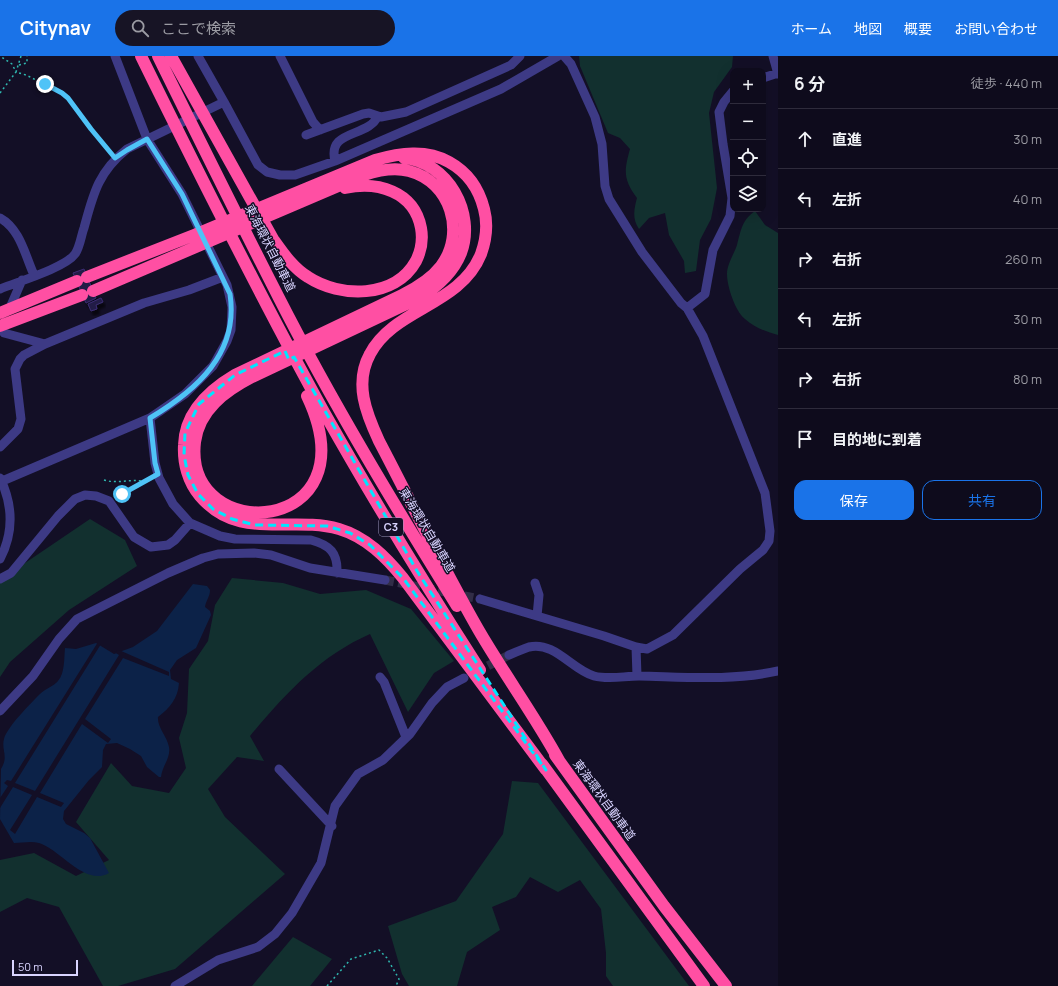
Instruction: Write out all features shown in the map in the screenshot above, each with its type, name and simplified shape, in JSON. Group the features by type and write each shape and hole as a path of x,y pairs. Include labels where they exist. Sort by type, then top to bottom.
{"highway":[{"name":"C3","path":"141,56 217,209 300,367 359,473 453,628 546,770 704,986"},
{"name":"東海環状自動車道","path":"158,56 279,299 368,458 466,620 560,762 664,906 726,986"},
{"path":"171,56 273,239 297,269 306,276 327,288 360,292 372,291 393,283 409,270 415,262 421,243 420,222 410,204 394,191 374,186 352,186 274,208"},
{"path":"3,313 82,279 196,240 274,208 375,160 411,153 428,155 444,159 462,171 471,180 483,203 486,214 486,237 483,248 473,269 458,286 393,328 375,346 370,354 363,375 363,397 370,422 436,553 479,630 560,762"},
{"path":"321,339 406,304 431,290 449,273 461,253 465,232 463,211 455,192 448,183 422,162 398,158 375,160"},
{"path":"299,202 364,175 387,170 398,170 419,175 436,186 448,203 453,220 453,240 446,258 440,267 424,282 321,339 273,362 224,381 205,396 193,413 185,433 184,455 188,475 198,494 213,509 232,520 255,525 327,526 350,533 375,549 404,578 546,770"},
{"path":"217,209 229,239 312,406 321,438 319,467 308,490 290,505 280,510 262,514 252,513 231,507 222,502 207,488 201,479 196,464 194,448 203,416 218,399 273,362"},
{"path":"0,327 88,293 196,240"}],"street":[{"path":"0,559 8,540 10,523 10,507 1,480 150,418 185,394 209,370 222,352 231,330 232,313 230,294 223,277 182,194 147,139 115,56"},
{"path":"198,56 258,165 267,172 280,175 295,175 335,161 502,89 558,56"},
{"path":"280,56 313,122 320,130"},
{"path":"306,135 363,114 369,113 381,117 406,112 512,65 520,56"},
{"path":"480,599 646,649 673,635 740,569 763,550 774,533 765,492 703,336 687,308 642,252 609,199 605,186 602,144 595,117 571,64 564,56"},
{"path":"766,77 778,73 773,56"},
{"path":"687,308 705,294 713,250 730,216 732,198 723,144 720,112 724,102 730,95"},
{"path":"0,288 60,265 75,254 94,189 108,166 115,158 147,139 224,102"},
{"path":"335,161 333,151 337,142 369,126 378,116"},
{"path":"0,218 8,222 17,234 34,275"},
{"path":"0,447 18,429 21,419 15,375 17,364 24,355 144,302 189,290 223,277"},
{"path":"3,313 22,280"},
{"path":"0,327 4,333 46,344"},
{"path":"150,418 155,463 158,474 165,491 190,523 220,536 235,539 307,540 319,542 332,550 336,556 337,573"},
{"path":"0,580 11,573 58,516 75,500 91,495 109,501 134,537 151,547 168,545 175,540 190,523"},
{"path":"0,711 32,676 59,638 77,619 188,563 218,554 254,553 271,556 310,568 385,580"},
{"path":"535,583 539,595 537,616"},
{"path":"510,655 530,647 547,648 563,656 579,670 594,676 618,678 637,676 731,678 778,670"},
{"path":"636,647 637,676"},
{"path":"380,677 384,682 406,737"},
{"path":"175,986 218,960 258,947 275,934 292,913 321,863 332,826 335,806 358,774 383,760 406,737 432,703 447,687 464,678"},
{"path":"278,769 332,826"}],"path":[{"path":"0,56 12,64 16,72 26,75 62,93 74,105 91,129 115,158"},
{"path":"0,93 16,72 21,56"},
{"path":"19,65 27,64 27,56"},
{"path":"109,501 142,481 158,474"},
{"path":"104,480 111,482 127,480 142,481"},
{"path":"327,986 352,959 379,950 387,958 399,979 396,986"}],"highlighted area":[{"path":"285,351 289,360 294,357 417,571 546,770 403,578 370,545 350,533 327,526 255,525 232,519 213,509 198,494 188,475 184,455 185,433 199,404 235,375"}],"green space":[{"path":"579,56 733,56 732,67 714,92 709,113 717,188 711,219 700,240 696,271 685,273 684,261 669,235 665,213 649,218 639,229 635,221 634,214 637,198 629,185 626,175 630,149 620,138 608,133 580,66"},
{"path":"756,212 765,225 778,233 778,335 760,329 741,315 732,298 728,285 728,267 741,230 747,218"},
{"path":"90,519 125,540 137,566 69,610 10,662 0,677 0,580"},
{"path":"232,578 283,583 320,594 366,590 411,609 454,661 434,673 408,712 370,634 335,653 304,678 276,705 250,736 264,761 237,757 208,789 225,817 285,874 175,969 118,986 103,986 59,907 27,898 0,912 0,860 34,853 76,876 109,860 76,822 111,763 132,786 169,793 186,768 179,738 187,713 189,669 208,641 215,605"},
{"path":"512,781 538,783 689,986 613,986 606,976 606,953 601,909 580,880 558,892 530,877 516,897 492,907 500,930 467,952 457,986 409,986 402,974 388,926 456,901 503,834"},
{"path":"293,937 332,959 310,986 252,986"}],"water":[{"path":"193,584 207,586 210,590 205,607 210,611 211,615 196,648 177,660 170,670 171,679 179,683 173,702 158,717 159,724 169,747 169,755 161,777 147,767 141,756 130,749 117,743 106,744 103,750 102,767 89,780 64,811 63,819 66,824 84,833 90,838 109,873 100,876 91,875 73,866 55,852 39,843 14,843 0,819 1,769 5,757 3,746 4,739 14,722 25,709 40,694 56,683 60,678 64,665 65,648 76,649 96,643 114,654 133,647 157,631"}],"pier":[{"path":"98,642 101,644 15,783 35,791 119,655 114,652 119,650 169,672 169,676 123,658 85,719 111,739 108,743 82,724 40,793 64,803 61,807 37,797 15,834 10,830 32,795 13,787 0,808 0,798 8,786 4,783 7,780 11,781"}],"building":[{"path":"84,269 96,298 86,303 73,273"},
{"path":"101,298 103,302 96,305 97,309 91,311 88,304"}],"tunnel":[{"path":"385,580 480,599"},
{"path":"476,672 509,655"}],"route":[{"path":"45,84 68,98 115,158 147,139 182,194 230,294 232,307 231,330 222,352 213,366 185,394 150,418 155,463 158,474 147,478 122,494"}]}
